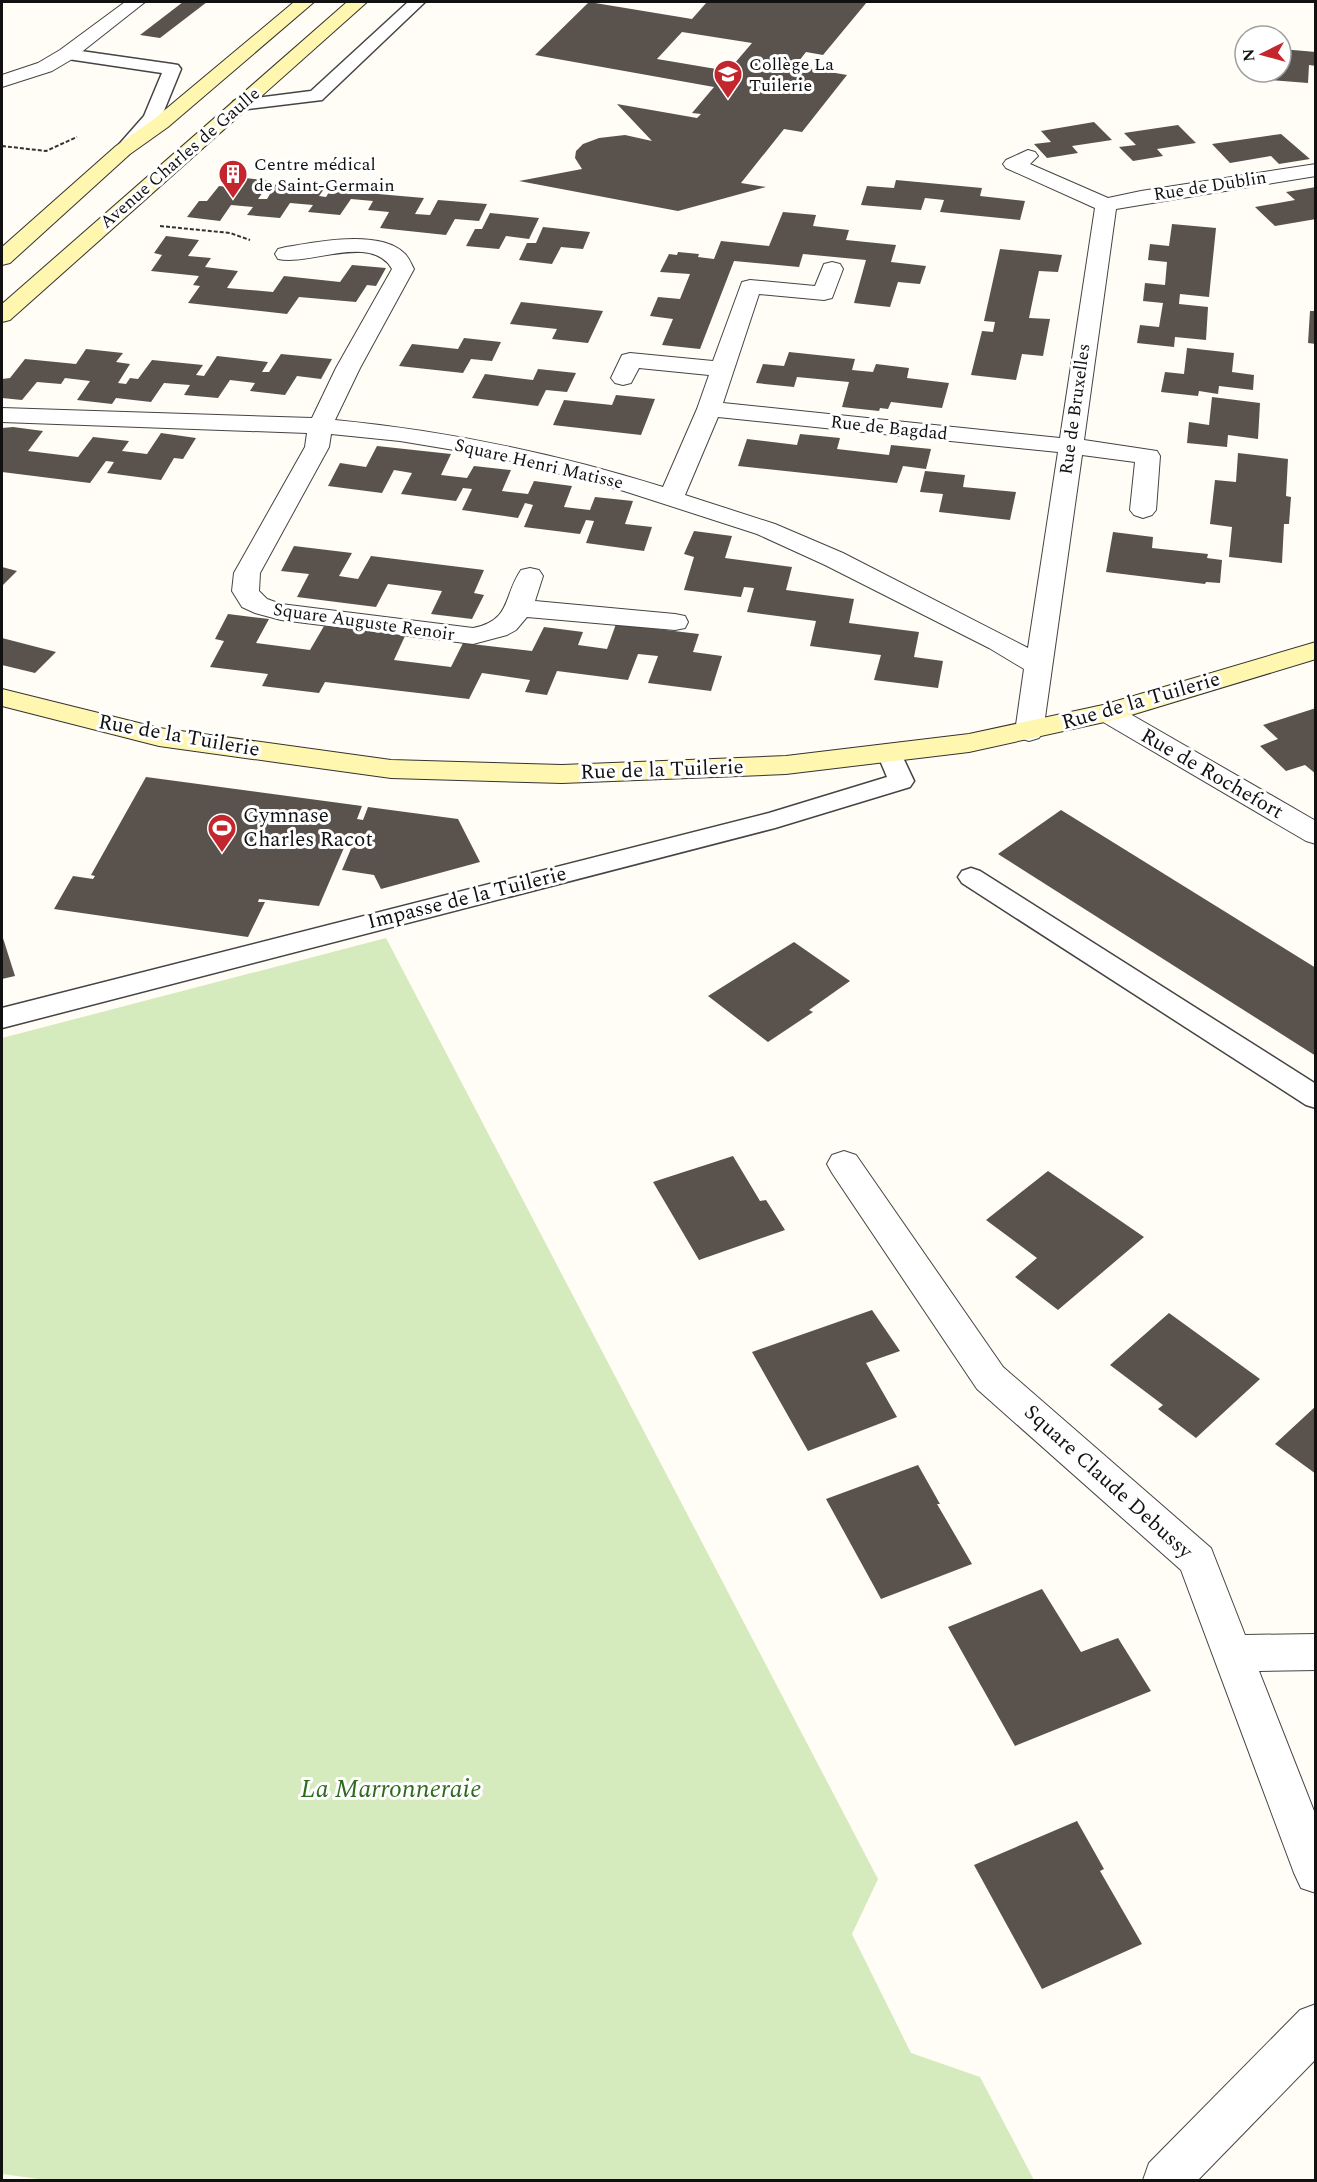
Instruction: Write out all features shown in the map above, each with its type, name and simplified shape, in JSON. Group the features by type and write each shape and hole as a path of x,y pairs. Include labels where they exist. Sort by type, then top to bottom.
{"main road":[{"name":"Avenue Charles de Gaulle","path":"2,258 123,150 161,123 304,2"},
{"name":"Avenue Charles de Gaulle","path":"2,315 358,2"},
{"name":"Rue de la Tuilerie","path":"2,698 159,737 391,769 562,774 786,765 969,743 1029,732 1108,713 1316,650"}],"street":[{"path":"2,81 45,67 67,54 136,2"},
{"path":"1028,156 1013,164 1106,205"},
{"name":"Rue de Dublin","path":"1106,205 1141,196 1316,170"},
{"name":"Rue de Bruxelles","path":"1029,732 1106,205"},
{"name":"Square Auguste Renoir","path":"286,254 341,246 358,246 389,252 396,256 403,269 348,368 320,426 317,447 246,573 243,587 245,595 253,603 281,612 473,636 503,628 519,608 530,576"},
{"path":"671,498 709,409 720,369 750,286 824,293 832,269"},
{"path":"623,378 630,360 720,369"},
{"name":"Rue de Bagdad","path":"709,409 1148,456 1143,510"},
{"name":"Square Henri Matisse","path":"2,415 320,426 400,434 498,450 671,498 766,529 834,559 999,642 1039,666"},
{"path":"519,608 675,622"},
{"name":"Rue de Rochefort","path":"1108,713 1316,834"},
{"name":"Square Claude Debussy","path":"844,1164 990,1378 1197,1560 1316,1873"},
{"path":"1232,1653 1316,1652"},
{"path":"1166,2181 1316,2026"}],"lane":[{"path":"240,105 316,96 417,2"},
{"path":"67,54 172,69 152,118 123,150"},
{"name":"Impasse de la Tuilerie","path":"2,1018 775,820 902,781 889,753"},
{"path":"971,876 1316,1098"}],"path":[{"path":"2,146 46,151 78,137"},
{"path":"109,221 230,233 286,254"}],"green space":[{"name":"La Marronneraie","path":"386,938 878,1879 852,1934 911,2053 980,2077 1034,2180 46,2180 2,2174 2,1038"}],"building":[{"path":"183,2 207,2 160,38 140,35"},
{"path":"589,2 692,19 707,2 867,2 823,55 806,52 795,66 847,75 802,132 784,129 741,183 766,187 678,211 519,181 582,169 575,158 576,151 583,144 599,138 625,135 652,141 617,104 697,118 701,114 692,113 714,87 535,55","holes":["682,32 752,43 728,71 657,59"]},
{"path":"1293,50 1316,52 1316,66 1309,65 1308,83 1293,82"},
{"path":"1094,122 1112,140 1072,146 1078,153 1047,158 1034,144 1051,142 1041,131"},
{"path":"1178,125 1196,143 1157,149 1163,156 1133,161 1119,147 1136,145 1124,133"},
{"path":"1281,134 1310,159 1279,164 1271,156 1230,163 1212,144"},
{"path":"237,177 271,181 258,199 267,199 276,184 324,189 319,196 326,197 336,181 382,186 378,194 424,198 415,214 430,215 438,200 487,204 479,221 455,219 446,235 380,228 389,212 368,210 373,201 351,199 340,215 308,212 313,205 290,203 280,218 247,215 253,207 231,205 220,221 187,217 199,201 207,201 219,186 229,187"},
{"path":"896,180 982,188 980,196 1025,201 1020,220 940,212 944,200 925,198 921,210 861,205 867,186 894,188"},
{"path":"1316,187 1316,219 1275,226 1255,207 1295,200 1286,192"},
{"path":"783,212 816,215 813,226 849,230 846,240 896,245 891,262 926,266 920,284 898,282 890,307 854,303 866,260 803,254 799,267 734,261 700,349 662,345 673,319 650,316 658,297 680,299 690,274 660,272 669,254 677,255 678,252 699,254 698,257 714,259 721,241 769,246"},
{"path":"490,213 539,218 529,239 506,236 499,249 466,246 475,229 482,229"},
{"path":"1172,224 1216,228 1209,297 1180,294 1179,304 1208,307 1206,340 1175,337 1174,347 1137,343 1140,325 1159,327 1163,303 1143,301 1145,283 1165,285 1167,262 1148,260 1150,244 1169,246"},
{"path":"543,227 590,232 583,249 561,247 552,264 519,260 527,243 536,243"},
{"path":"166,236 199,240 188,256 211,258 205,267 238,271 227,288 273,292 284,276 340,282 352,265 386,268 376,286 367,285 356,302 299,297 287,314 188,303 200,286 193,285 199,276 151,271 162,255 154,253"},
{"path":"1000,249 1062,255 1058,272 1039,271 1029,318 1050,319 1043,356 1022,354 1016,380 971,375 982,331 993,332 995,322 984,321"},
{"path":"521,302 603,311 588,343 552,339 557,329 510,324"},
{"path":"1310,311 1316,311 1316,344 1308,343"},
{"path":"464,338 501,342 492,361 471,359 463,373 399,366 412,344 458,349"},
{"path":"1187,348 1234,353 1232,372 1254,375 1253,390 1219,386 1218,394 1199,391 1198,396 1161,392 1165,372 1184,374"},
{"path":"86,349 123,353 116,362 130,364 118,383 126,384 130,378 138,379 152,360 203,365 196,375 204,376 217,356 268,362 262,372 269,372 281,354 332,359 321,379 297,376 285,395 250,391 255,383 230,380 218,398 184,395 190,385 164,383 151,402 116,398 112,404 77,400 90,381 65,378 61,384 37,382 22,400 2,398 2,379 10,378 25,359 76,364"},
{"path":"789,352 855,359 852,370 873,372 876,364 909,368 907,378 949,383 942,408 891,402 888,409 880,408 879,411 842,407 849,382 797,377 794,387 756,383 763,364 784,366"},
{"path":"538,369 576,373 567,392 546,390 538,406 472,398 485,374 533,380"},
{"path":"616,395 655,399 641,435 553,425 564,400 612,405"},
{"path":"1212,397 1260,403 1258,439 1228,435 1227,447 1187,443 1189,422 1209,425"},
{"path":"13,427 43,431 28,451 78,457 93,437 129,441 122,451 147,454 161,433 196,438 183,459 174,458 161,480 107,473 114,462 106,461 90,483 2,472 2,428"},
{"path":"800,434 840,438 837,449 889,455 891,445 931,449 926,469 903,466 897,483 738,466 747,439 797,445"},
{"path":"377,446 451,454 441,475 467,478 474,466 511,470 502,491 528,494 534,481 572,486 564,507 590,510 595,497 633,501 625,524 652,527 644,551 586,543 594,521 586,520 580,534 524,527 533,505 525,503 518,518 462,510 472,489 463,488 456,501 401,494 412,473 394,470 382,493 328,486 340,463 366,467"},
{"path":"1238,453 1288,459 1286,496 1291,497 1289,524 1284,524 1282,563 1229,557 1232,527 1210,524 1215,480 1236,482"},
{"path":"925,471 965,475 963,487 1016,492 1010,520 939,512 943,494 920,492"},
{"path":"694,531 732,536 725,558 792,567 786,590 854,599 849,623 919,632 914,657 943,661 938,688 874,680 881,655 810,646 816,621 747,612 754,588 744,587 741,597 684,590 694,557 684,554"},
{"path":"1113,532 1153,537 1152,548 1208,554 1207,558 1222,560 1220,583 1206,582 1205,584 1106,572"},
{"path":"294,546 352,553 339,576 358,579 371,556 484,570 474,593 484,595 472,619 431,614 442,591 388,584 376,607 297,597 309,574 281,571"},
{"path":"2,567 17,571 2,586"},
{"path":"228,614 269,619 256,643 310,650 324,626 405,636 394,660 451,667 463,643 532,651 544,627 583,632 578,645 607,649 616,624 699,634 693,652 722,656 711,691 648,683 658,656 638,654 628,680 557,671 547,695 525,692 530,680 482,673 469,699 325,682 319,693 262,686 268,674 210,667 224,641 215,639"},
{"path":"2,638 56,652 35,673 2,665"},
{"path":"1316,708 1316,774 1305,765 1286,771 1260,746 1278,739 1263,725"},
{"name":"Gymnase Charles Racot","path":"146,777 362,806 357,819 363,820 368,807 458,819 480,862 381,889 374,875 342,870 353,844 346,843 319,906 259,899 258,902 265,902 248,937 54,909 73,876 93,879 95,876 91,875"},
{"path":"1061,810 1316,968 1316,1056 998,854"},
{"path":"2,935 15,976 2,979"},
{"path":"794,942 850,981 809,1010 813,1012 768,1042 708,996"},
{"path":"733,1156 760,1201 766,1200 785,1230 699,1260 653,1182"},
{"path":"1048,1171 1144,1237 1058,1310 1015,1277 1037,1258 986,1220"},
{"path":"872,1310 900,1351 866,1363 897,1417 808,1451 752,1352"},
{"path":"1169,1313 1260,1379 1196,1438 1158,1409 1163,1405 1110,1365"},
{"path":"1316,1406 1316,1474 1275,1444"},
{"path":"918,1465 940,1504 937,1504 972,1564 881,1599 826,1499"},
{"path":"1042,1589 1081,1652 1118,1638 1151,1691 1015,1746 948,1627"},
{"path":"1077,1821 1104,1869 1100,1871 1142,1944 1042,1989 974,1865"}],"place":[{"name":"Collège La Tuilerie","path":"728,100"},
{"name":"Centre médical de Saint-Germain","path":"233,200"},
{"name":"Gymnase Charles Racot","path":"222,854"}]}
